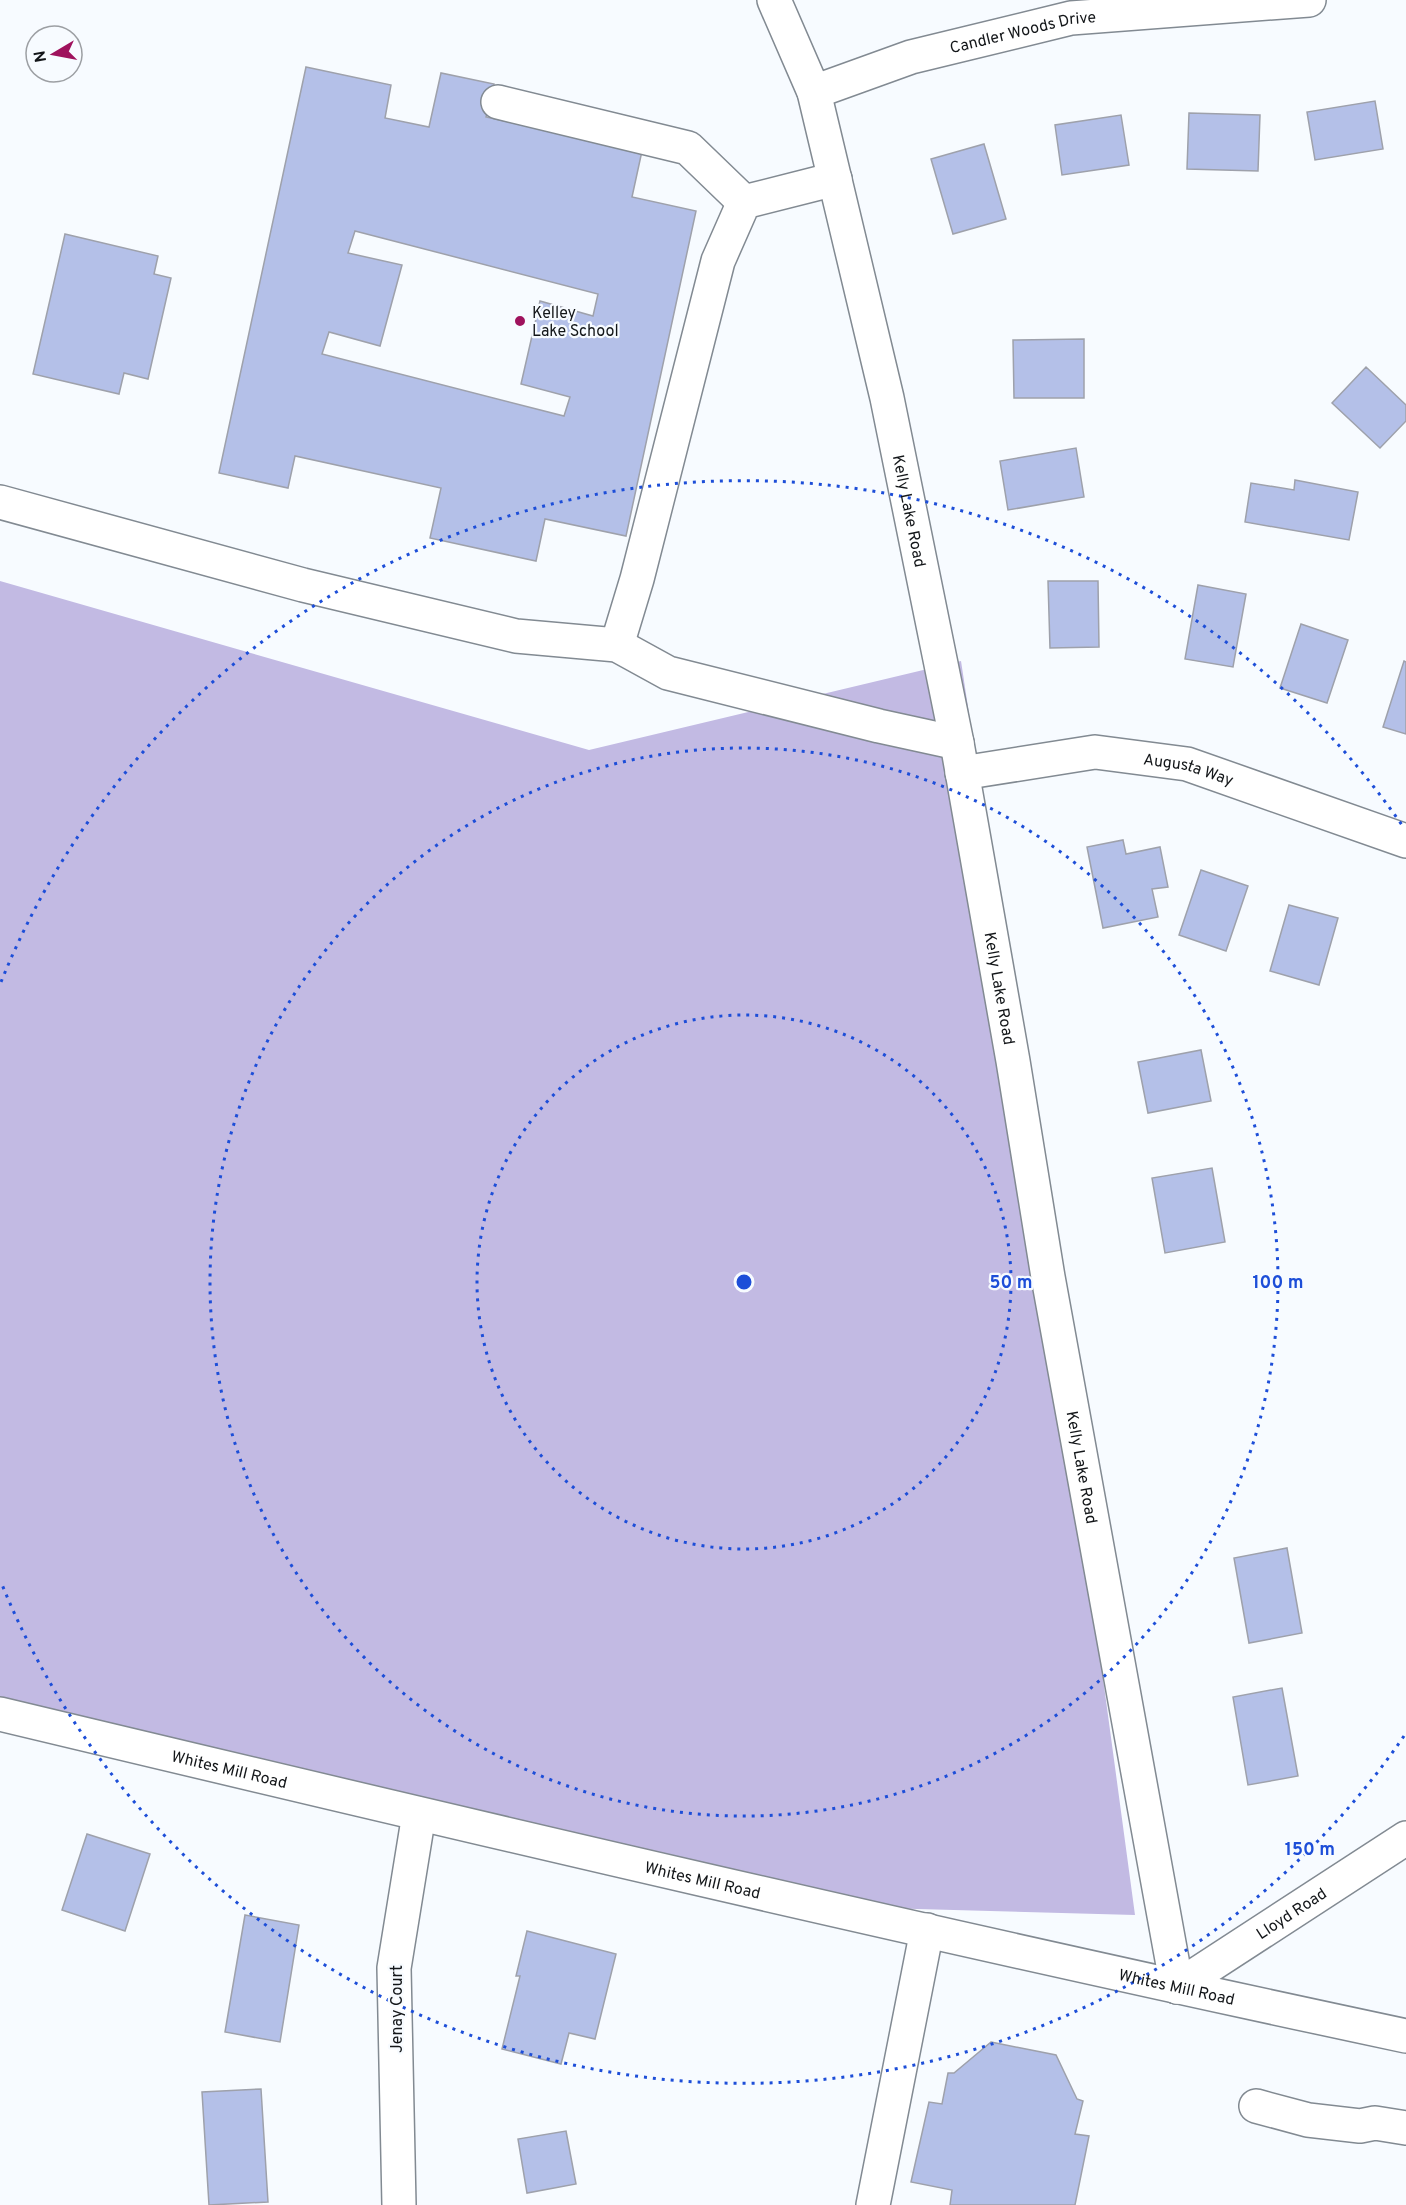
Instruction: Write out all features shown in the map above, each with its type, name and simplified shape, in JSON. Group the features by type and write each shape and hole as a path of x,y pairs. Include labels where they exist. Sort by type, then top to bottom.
{"street":[{"name":"Kelly Lake Road","path":"774,0 814,92 887,398 959,758 1013,1061 1048,1277 1177,1987"},
{"name":"Candler Woods Drive","path":"814,92 911,57 1071,18 1309,0"},
{"path":"498,102 688,148 744,202"},
{"path":"744,202 835,179"},
{"path":"617,645 637,579 718,261 744,202"},
{"path":"0,502 303,585 516,636 617,645 668,673 879,726 959,758"},
{"name":"Augusta Way","path":"959,758 1095,752 1187,764 1406,841"},
{"name":"Whites Mill Road","path":"0,1714 419,1814 1177,1987 1406,2036"},
{"name":"Jenay Court","path":"399,2205 394,1968 419,1814"},
{"name":"Lloyd Road","path":"1177,1987 1406,1838"},
{"path":"873,2205 927,1930"},
{"path":"1256,2106 1308,2120 1406,2128"}],"shaded area":[{"path":"0,581 589,750 961,661 1001,924 1135,1915 770,1905 0,1729"}],"building":[{"path":"306,67 391,85 385,118 429,127 441,73 494,84 486,117 642,151 632,197 696,211 626,536 545,519 536,561 430,538 441,488 295,456 288,488 219,473","holes":["355,231 598,294 593,316 540,301 521,384 570,397 564,416 322,354 329,332 380,346 402,265 348,253"]},
{"path":"1375,101 1383,149 1315,160 1307,112"},
{"path":"1189,113 1260,115 1258,171 1187,169"},
{"path":"1121,115 1129,165 1062,175 1055,125"},
{"path":"984,144 1006,219 953,234 931,159"},
{"path":"65,234 158,256 154,274 171,278 148,379 124,373 119,394 33,374"},
{"path":"1084,339 1084,398 1014,398 1013,340"},
{"path":"1366,367 1406,405 1406,421 1380,448 1332,403"},
{"path":"1076,448 1084,497 1008,510 1000,461"},
{"path":"1295,480 1358,492 1349,540 1245,522 1251,483 1294,490"},
{"path":"1048,581 1098,581 1099,647 1050,648"},
{"path":"1198,585 1246,594 1233,667 1185,659"},
{"path":"1301,624 1348,640 1327,703 1280,688"},
{"path":"1404,661 1406,662 1406,734 1383,727"},
{"path":"1123,840 1126,854 1160,847 1168,887 1152,889 1158,917 1103,928 1087,847"},
{"path":"1201,870 1248,886 1226,951 1179,935"},
{"path":"1289,905 1338,918 1319,985 1270,971"},
{"path":"1201,1050 1211,1101 1148,1113 1138,1062"},
{"path":"1212,1168 1225,1242 1165,1253 1152,1178"},
{"path":"1287,1548 1302,1633 1249,1643 1234,1558"},
{"path":"1282,1688 1298,1776 1248,1785 1233,1697"},
{"path":"87,1834 150,1854 125,1931 62,1910"},
{"path":"245,1915 299,1925 280,2042 225,2032"},
{"path":"527,1931 616,1954 595,2039 569,2033 561,2064 502,2049 520,1976 516,1976"},
{"path":"991,2042 1056,2055 1077,2099 1083,2101 1075,2134 1089,2136 1075,2205 950,2205 952,2190 911,2182 929,2102 942,2104 948,2073 954,2073"},
{"path":"261,2089 268,2202 209,2205 202,2092"},
{"path":"566,2131 576,2184 527,2193 518,2139"}],"place":[{"name":"Kelley Lake School","path":"520,321"}]}
